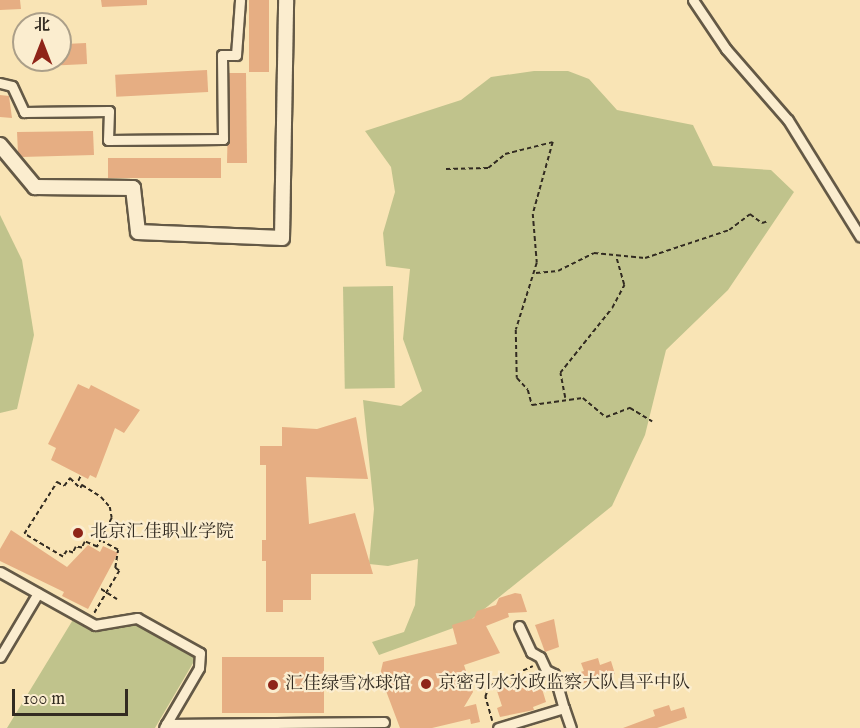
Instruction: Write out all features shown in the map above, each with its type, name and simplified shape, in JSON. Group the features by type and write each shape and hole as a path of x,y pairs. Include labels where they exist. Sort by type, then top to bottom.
{"street":[{"path":"0,82 12,86 24,112 109,111 108,140 223,139 222,55 236,56 240,0"},
{"path":"0,145 36,187 133,188 138,232 282,238 286,0"},
{"path":"693,0 726,49 788,120 820,178 860,236"},
{"path":"0,572 94,625 137,618 200,653 199,668 165,726"},
{"path":"0,657 38,593"},
{"path":"519,626 531,652 542,662 546,670 554,674 571,728"},
{"path":"498,728 564,708"},
{"path":"165,726 384,722"}],"path":[{"path":"446,169 488,168 505,154 553,142 533,214 537,262 516,330 517,378 528,390 532,405 584,398 606,417 630,408 652,421"},
{"path":"534,273 558,271 594,253 645,258 729,230 750,214 762,223 768,221"},
{"path":"565,399 560,373 599,327 624,285 615,255"},
{"path":"78,482 70,478 64,486 57,482 24,534 63,557 67,552 73,553 76,547 81,548 85,542 97,547 112,518 110,507 101,497 76,486 78,482 81,475"},
{"path":"94,613 119,571 115,568 120,558 118,550 102,541"},
{"path":"101,589 117,599"},
{"path":"491,728 485,697 489,686 542,662"}],"green space":[{"path":"534,71 568,71 589,79 617,110 693,125 713,166 771,170 794,192 728,290 666,350 645,435 612,506 467,623 379,655 372,642 404,632 415,605 418,559 388,566 369,564 374,509 363,400 401,406 422,391 403,339 410,269 386,266 383,233 395,192 391,167 365,131 461,100 491,77"},
{"path":"0,215 22,260 34,335 17,409 0,413"},
{"path":"393,286 395,388 345,389 343,287"},
{"path":"74,618 92,629 135,625 193,647 196,658 155,728 7,728"}],"building":[{"path":"0,0 20,0 21,9 0,10"},
{"path":"101,0 147,0 147,5 102,7"},
{"path":"249,0 269,0 269,72 249,72"},
{"path":"86,43 87,64 72,65 72,44"},
{"path":"207,70 208,92 116,97 115,75"},
{"path":"229,73 246,73 247,163 227,163"},
{"path":"0,95 9,96 12,118 0,117"},
{"path":"93,131 94,155 21,157 18,153 17,132"},
{"path":"108,158 221,158 221,178 108,178"},
{"path":"78,384 89,389 91,385 140,410 124,433 115,428 96,478 90,475 88,479 51,460 56,448 48,444"},
{"path":"356,417 368,479 306,477 309,524 355,513 373,574 311,574 311,600 283,600 283,612 266,612 266,561 262,561 262,540 266,540 266,465 260,465 260,446 282,446 282,427 317,429"},
{"path":"11,530 67,567 88,545 100,552 103,546 118,553 88,609 62,596 64,592 0,561 0,549"},
{"path":"515,593 521,594 527,612 508,613 509,617 486,626 500,653 464,665 473,692 464,707 476,704 480,722 471,724 470,719 432,728 400,728 380,675 383,662 457,644 452,625 474,618 477,611 496,605 499,598"},
{"path":"554,619 559,647 545,652 535,625"},
{"name":"汇佳绿雪冰球馆","path":"222,657 324,657 324,713 222,713"},
{"path":"598,658 600,665 611,661 615,674 571,687 567,676 584,671 581,663"},
{"path":"518,681 521,688 540,682 546,702 533,707 534,710 500,717 497,708 502,706 496,688"},
{"path":"669,705 671,711 684,707 687,718 657,728 623,728 655,716 653,710"}],"place":[{"name":"北京汇佳职业学院","path":"78,533"},
{"name":"京密引水水政监察大队昌平中队","path":"426,684"},
{"name":"汇佳绿雪冰球馆","path":"273,685"}]}
